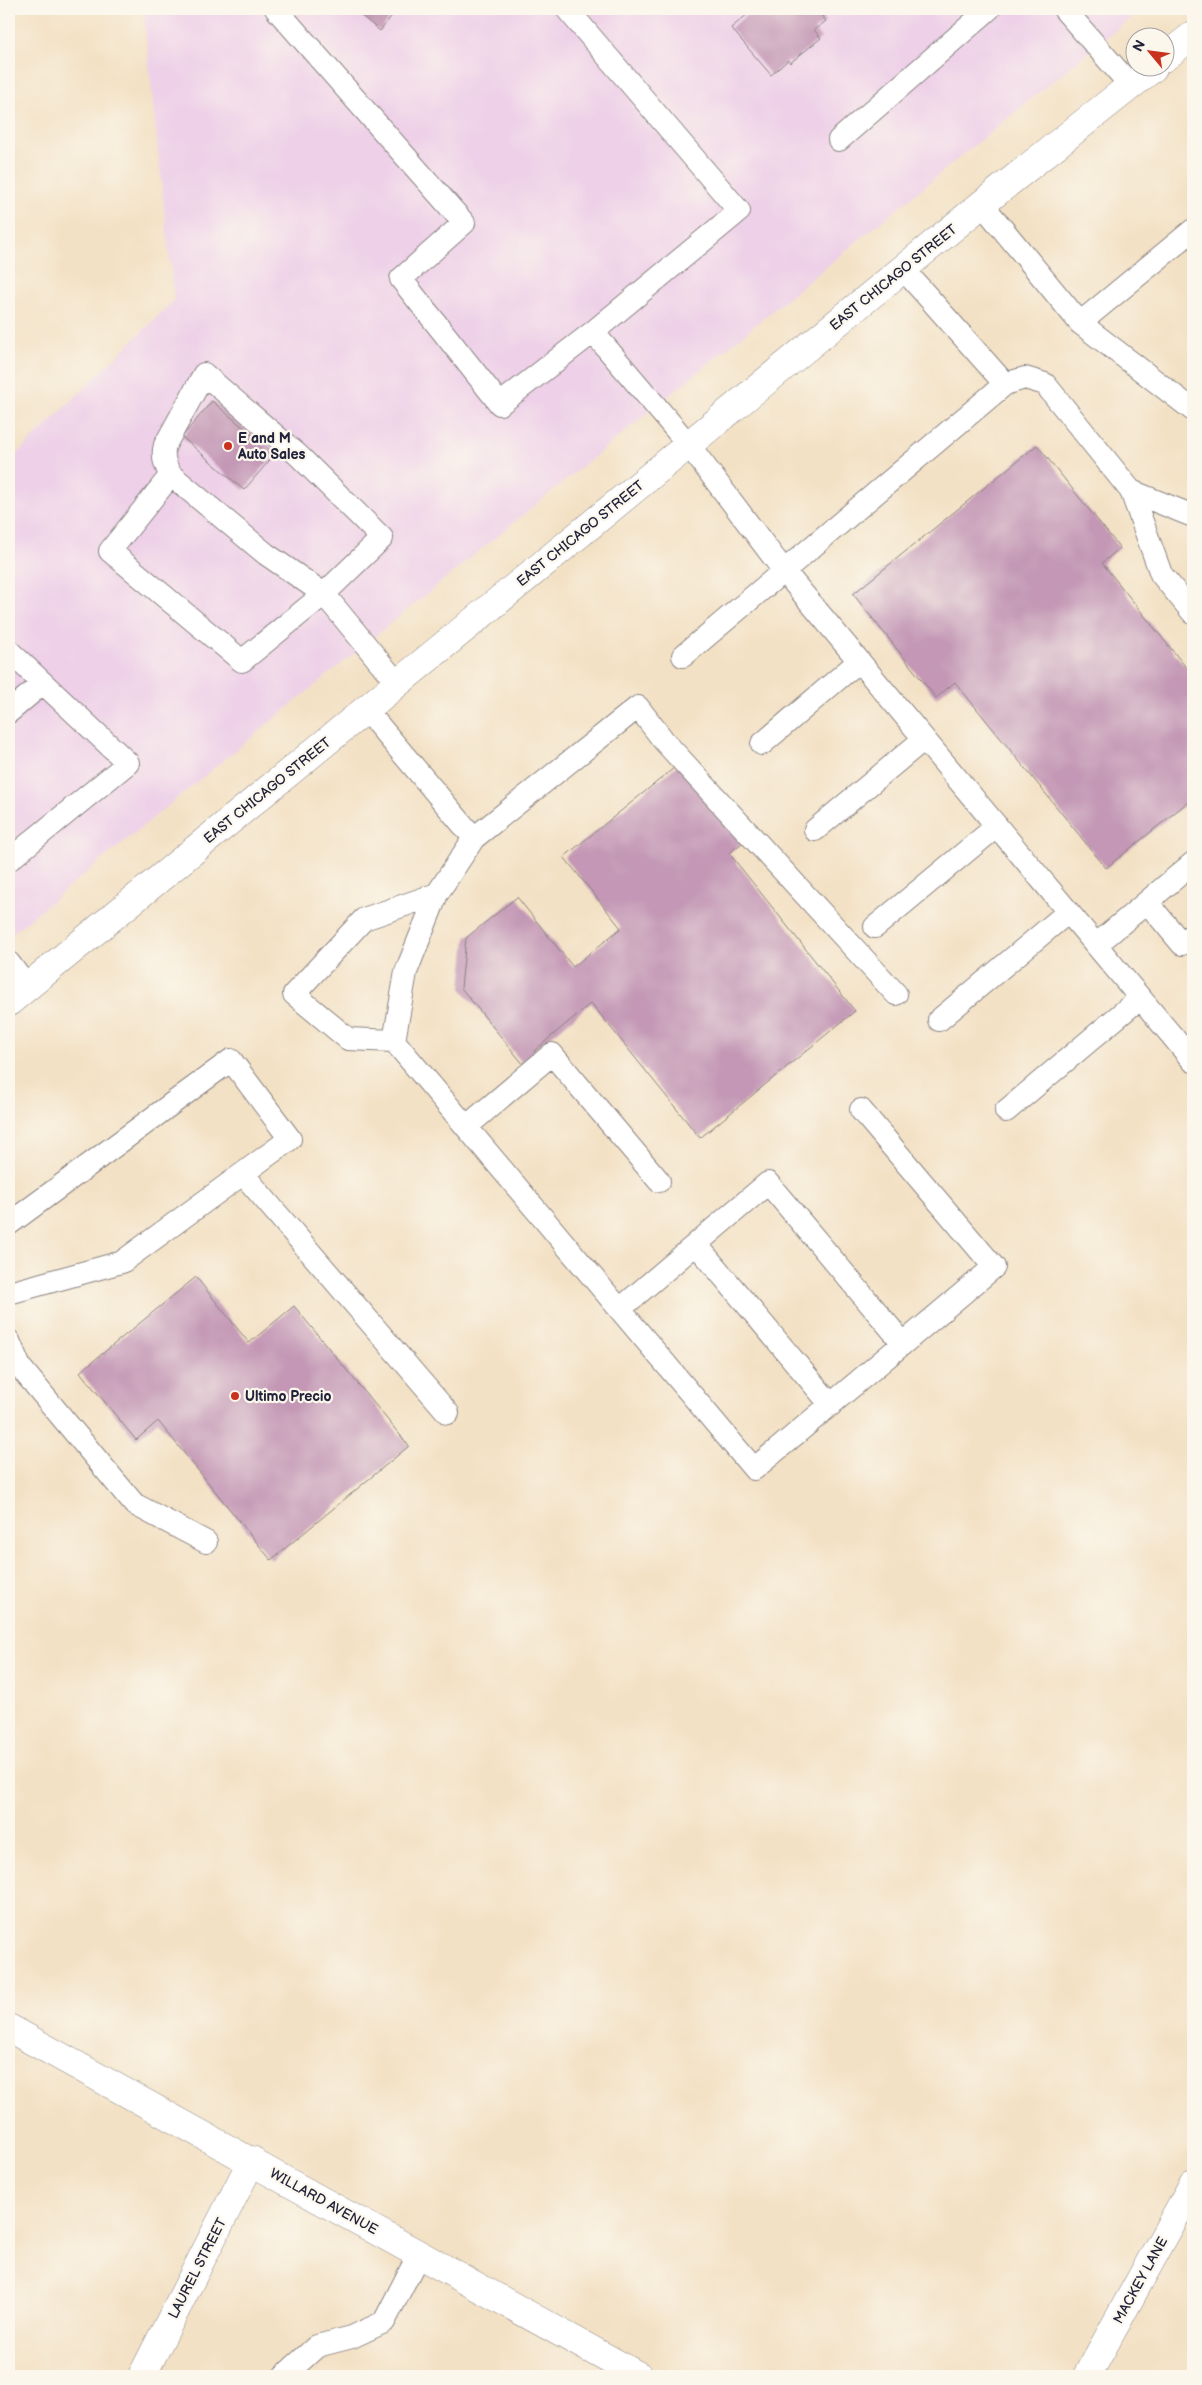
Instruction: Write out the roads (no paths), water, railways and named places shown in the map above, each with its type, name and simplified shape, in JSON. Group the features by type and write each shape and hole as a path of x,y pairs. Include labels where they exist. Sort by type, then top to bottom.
{"main road":[{"path":"1174,50 1193,35"},
{"name":"EAST CHICAGO STREET","path":"18,994 688,444 904,270 982,204 1141,78"},
{"name":"WILLARD AVENUE","path":"9,2028 252,2160 639,2376"},
{"name":"LAUREL STREET","path":"142,2376 252,2160"},
{"name":"MACKEY LANE","path":"1087,2376 1193,2184"}],"lane":[{"path":"276,9 464,223 400,279 500,404 593,332 739,211 567,9"},
{"path":"839,140 989,9"},
{"path":"1064,9 1131,86"},
{"path":"982,204 1080,322 1193,410"},
{"path":"1080,322 1193,230"},
{"path":"904,270 1005,384"},
{"path":"593,332 688,444 784,571 1193,1061"},
{"path":"171,475 110,551 242,661 324,594 382,538 298,455 204,374 164,448 166,466 171,475 266,554 324,594 397,683"},
{"path":"683,656 1005,384 1025,378 1045,384 1131,491 1162,574 1193,613"},
{"path":"1131,491 1193,516"},
{"path":"9,651 128,764 9,860"},
{"path":"762,744 859,661"},
{"path":"9,712 43,683"},
{"path":"394,1041 406,972 437,894 474,838 638,707 664,741 896,994"},
{"path":"365,709 474,838"},
{"path":"815,830 924,739"},
{"path":"875,927 996,826"},
{"path":"1096,945 1193,863"},
{"path":"437,894 364,919 294,994 348,1040 394,1041 754,1470 994,1267 861,1110"},
{"path":"1147,902 1182,944 1193,934"},
{"path":"939,1020 1068,912"},
{"path":"9,963 18,994"},
{"path":"1006,1111 1140,998"},
{"path":"466,1127 552,1054 659,1181"},
{"path":"9,1224 231,1060 290,1139 122,1262 9,1293"},
{"path":"243,1174 448,1413"},
{"path":"620,1309 768,1183 903,1343"},
{"path":"696,1244 831,1405"},
{"path":"9,1341 20,1367 134,1504 206,1542"},
{"path":"284,2376 317,2346 352,2337 384,2322 418,2254"}],"place":[{"name":"E and M Auto Sales","path":"228,446"},
{"name":"Ultimo Precio","path":"235,1396"}]}
